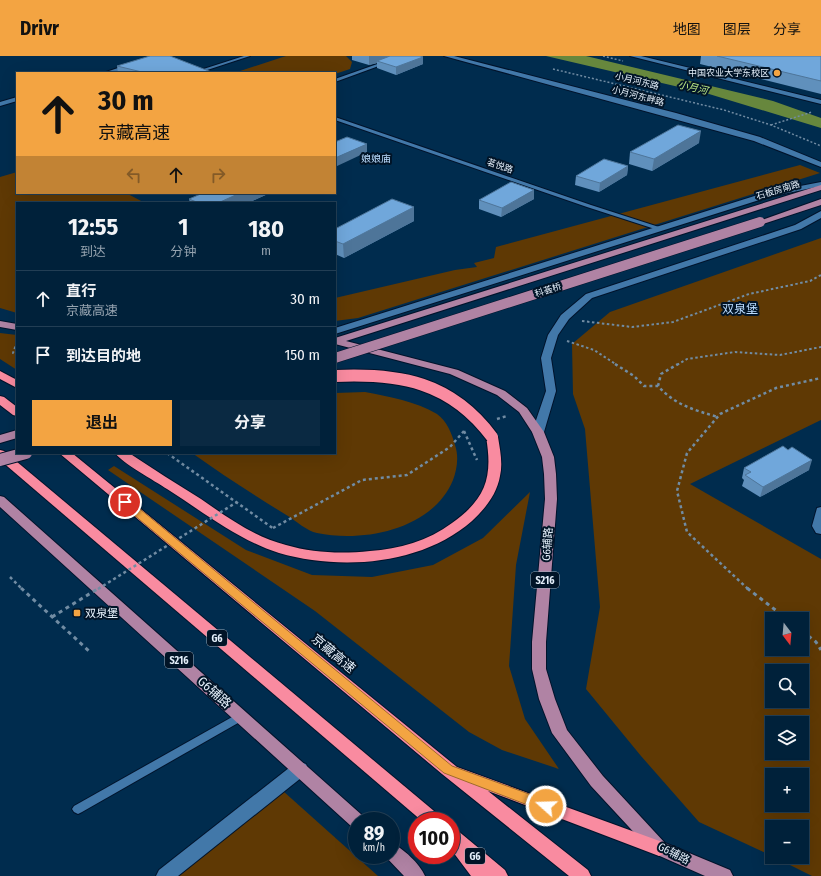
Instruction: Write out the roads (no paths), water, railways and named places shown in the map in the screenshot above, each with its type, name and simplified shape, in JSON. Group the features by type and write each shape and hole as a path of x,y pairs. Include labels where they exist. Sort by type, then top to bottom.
{"highway":[{"path":"0,374 16,384"},
{"path":"123,454 239,530 271,545 315,556 358,558 392,553 427,543 455,529 474,513 490,492 497,472 496,454 492,437 485,426 465,408 446,395 426,386 399,378 367,374 336,376"},
{"path":"0,399 16,412"},
{"name":"G6","path":"0,454 423,812"},
{"name":"京藏高速","path":"67,454 448,770 582,876"},
{"path":"448,770 659,848"},
{"name":"G6","path":"460,843 499,876"},
{"path":"460,849 482,876"}],"main road":[{"name":"石板房南路","path":"740,212 821,187"},
{"name":"科荟桥","path":"336,358 821,202"},
{"name":"科荟桥","path":"336,341 740,212"},
{"path":"0,324 16,327"},
{"name":"G6辅路","path":"336,341 418,361 454,372 502,393 523,410 538,432 548,458 550,474 551,499 539,642 539,669 547,699 560,733 597,781 659,848 724,876"},
{"path":"0,439 16,434"},
{"path":"0,460 22,454"},
{"name":"G6辅路","path":"0,500 348,813"},
{"path":"400,861 416,876"}],"street":[{"path":"110,72 161,56"},
{"name":"小月河东畔路","path":"448,56 722,129 757,140 821,166"},
{"path":"633,56 821,102"},
{"path":"0,104 16,99"},
{"path":"336,331 767,195 821,184"},
{"path":"538,432 551,391 546,358 553,335 564,317 589,296 798,227 821,214"},
{"path":"821,511 818,526 821,530"},
{"path":"165,876 300,769"}],"lane":[{"path":"196,72 248,56"},
{"path":"336,81 404,56"},
{"name":"茗悦路","path":"336,118 589,206 660,228"},
{"path":"78,809 241,716"}],"water":[{"name":"小月河","path":"546,56 586,56 773,101 821,118 821,128 709,94"}],"place":[{"name":"中国农业大学东校区","path":"777,73"},
{"name":"双泉堡","path":"77,613"}],"district":[{"name":"娘娘庙","path":"376,158"},
{"name":"双泉堡","path":"740,309"}]}
